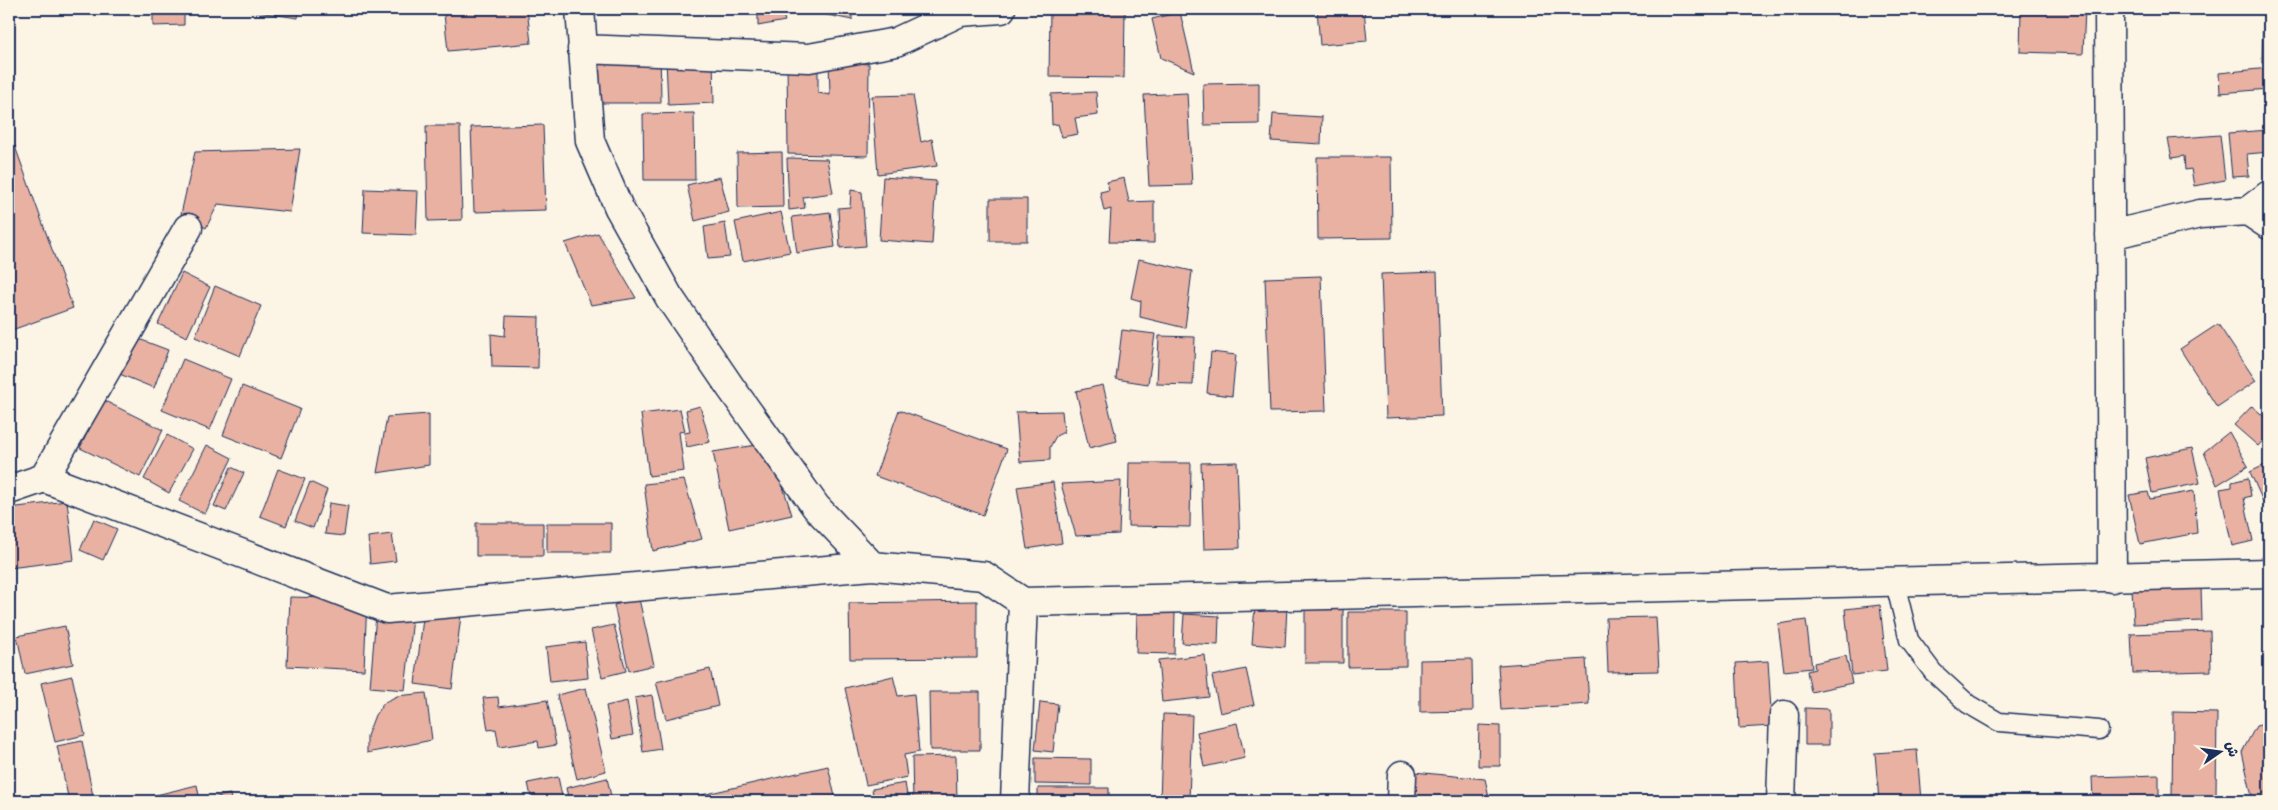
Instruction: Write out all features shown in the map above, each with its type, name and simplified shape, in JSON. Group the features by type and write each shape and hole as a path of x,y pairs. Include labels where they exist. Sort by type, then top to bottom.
{"street":[{"path":"580,9 590,141 618,208 669,297 737,396 816,507 872,566"},
{"path":"582,48 809,58 896,42 960,12 1001,9"},
{"path":"2109,9 2112,578"},
{"path":"2110,235 2200,214 2259,218 2269,195"},
{"path":"44,478 188,228"},
{"path":"9,490 44,478 387,609 872,566 984,576 1023,602 2269,573"},
{"path":"1015,801 1023,602"},
{"path":"1781,801 1784,715"}],"lane":[{"path":"1895,583 1909,640 1933,672 1968,704 1998,722 2099,730"}],"building":[{"path":"153,9 184,9 184,25 153,26"},
{"path":"237,9 299,9 298,18"},
{"path":"487,9 527,9 531,43 448,51 444,14"},
{"path":"594,9 637,9 637,12 594,13"},
{"path":"758,9 809,9 810,13 783,15 785,21 758,26"},
{"path":"813,9 852,9 852,20 813,12"},
{"path":"1050,9 1125,9 1124,78 1049,77"},
{"path":"1317,9 1364,9 1367,41 1320,45"},
{"path":"2021,9 2085,9 2083,54 2020,52"},
{"path":"2263,9 2269,9 2269,63 2262,63"},
{"path":"1180,12 1194,72 1161,58 1152,19"},
{"path":"660,45 661,103 596,103 595,46"},
{"path":"713,58 714,103 668,105 666,60"},
{"path":"787,59 818,62 818,93 830,95 829,61 869,64 868,156 788,154"},
{"path":"2269,68 2269,89 2220,93 2219,73"},
{"path":"1259,83 1259,124 1204,125 1203,84"},
{"path":"1096,92 1098,115 1075,118 1078,134 1062,137 1058,124 1052,125 1051,94"},
{"path":"1187,93 1192,185 1149,186 1144,95"},
{"path":"913,95 921,142 932,139 937,166 878,174 872,96"},
{"path":"694,113 695,180 644,180 643,114"},
{"path":"1273,114 1322,117 1321,144 1271,141"},
{"path":"543,125 546,210 474,212 471,127"},
{"path":"426,126 460,126 462,220 428,221"},
{"path":"2269,130 2269,152 2247,154 2249,176 2232,177 2228,133"},
{"path":"2220,135 2225,180 2194,186 2191,169 2185,170 2184,156 2172,158 2168,139"},
{"path":"12,138 73,308 9,331 9,140"},
{"path":"300,149 290,212 218,204 206,228 181,214 195,152"},
{"path":"782,152 783,207 738,208 737,153"},
{"path":"1317,157 1391,157 1392,238 1318,239"},
{"path":"787,158 827,159 833,193 803,197 805,208 789,210"},
{"path":"720,177 729,212 695,221 687,185"},
{"path":"883,177 936,181 932,244 879,240"},
{"path":"1124,178 1129,202 1154,201 1154,243 1109,242 1111,209 1104,211 1100,192 1109,190 1107,182"},
{"path":"365,189 418,191 416,235 363,233"},
{"path":"851,190 862,192 866,246 840,248 838,208 850,207"},
{"path":"990,199 1027,199 1027,241 990,241"},
{"path":"781,212 790,252 743,261 735,222"},
{"path":"830,212 835,247 797,253 792,217"},
{"path":"725,223 730,257 708,259 704,227"},
{"path":"598,233 636,298 591,305 565,243"},
{"path":"1139,259 1192,271 1185,328 1140,317 1141,301 1131,298"},
{"path":"1437,272 1442,416 1386,418 1381,274"},
{"path":"182,273 210,287 187,337 158,324"},
{"path":"1321,276 1326,411 1270,412 1265,278"},
{"path":"215,286 261,306 240,356 195,337"},
{"path":"506,316 539,317 538,368 492,367 491,334 505,336"},
{"path":"2218,324 2256,381 2217,407 2180,349"},
{"path":"1122,330 1155,334 1148,384 1116,379"},
{"path":"131,336 168,350 154,388 117,373"},
{"path":"1159,336 1195,337 1193,385 1157,384"},
{"path":"1211,352 1236,355 1232,396 1207,393"},
{"path":"183,359 231,379 210,430 162,410"},
{"path":"1103,385 1117,441 1089,448 1076,391"},
{"path":"242,386 300,409 281,458 223,435"},
{"path":"103,400 163,430 140,477 80,448"},
{"path":"700,406 710,442 687,447 684,433 690,432 686,410"},
{"path":"2252,406 2269,421 2269,434 2258,446 2234,425"},
{"path":"680,409 685,431 679,432 684,471 649,476 641,414"},
{"path":"899,410 1007,449 983,515 875,476"},
{"path":"1062,411 1064,432 1056,436 1050,447 1050,460 1020,462 1016,412"},
{"path":"429,414 429,465 377,473 387,417"},
{"path":"2229,432 2248,466 2217,485 2204,452"},
{"path":"167,435 193,449 169,493 144,479"},
{"path":"769,443 792,515 729,529 713,452"},
{"path":"207,445 232,458 205,514 179,501"},
{"path":"2192,448 2200,483 2152,493 2145,458"},
{"path":"1237,462 1240,548 1204,549 1201,463"},
{"path":"1129,463 1191,463 1190,527 1128,526"},
{"path":"2269,463 2269,515 2250,472"},
{"path":"231,467 244,473 226,511 214,506"},
{"path":"278,469 305,479 286,526 260,516"},
{"path":"2248,478 2251,496 2244,498 2253,541 2232,546 2220,489 2232,487 2232,482"},
{"path":"684,480 702,539 653,551 644,484"},
{"path":"1121,481 1119,534 1076,536 1061,484"},
{"path":"310,482 327,490 313,528 295,521"},
{"path":"1053,482 1062,543 1027,549 1017,487"},
{"path":"2194,491 2197,533 2140,544 2129,495 2148,492 2150,499"},
{"path":"67,501 74,560 9,568 9,508"},
{"path":"329,503 348,506 344,536 325,534"},
{"path":"94,519 117,529 103,560 80,550"},
{"path":"476,523 543,523 543,556 476,556"},
{"path":"547,523 611,523 611,553 547,553"},
{"path":"392,534 396,561 370,564 368,537"},
{"path":"2201,586 2202,621 2134,624 2132,589"},
{"path":"290,597 367,599 364,670 287,666"},
{"path":"1305,598 1343,599 1343,663 1305,663"},
{"path":"639,599 654,665 629,671 614,605"},
{"path":"977,601 977,658 850,659 849,603"},
{"path":"425,602 462,607 452,689 415,684"},
{"path":"1255,605 1287,607 1285,647 1252,644"},
{"path":"1880,605 1887,671 1852,675 1845,609"},
{"path":"1137,611 1175,613 1174,654 1136,653"},
{"path":"1348,612 1406,612 1406,666 1348,667"},
{"path":"376,614 413,618 405,690 370,687"},
{"path":"1184,614 1219,616 1218,645 1182,643"},
{"path":"1656,617 1659,671 1608,672 1606,618"},
{"path":"1806,620 1812,668 1784,671 1778,624"},
{"path":"614,625 626,671 602,677 591,630"},
{"path":"65,626 73,664 25,674 17,636"},
{"path":"2210,631 2211,671 2133,673 2131,634"},
{"path":"585,642 588,678 550,682 546,647"},
{"path":"1205,655 1209,697 1162,702 1158,660"},
{"path":"1846,656 1852,683 1811,692 1807,671 1815,669 1814,663"},
{"path":"1472,659 1473,711 1420,712 1420,660"},
{"path":"1586,659 1589,704 1501,710 1498,665"},
{"path":"1768,661 1772,726 1739,728 1736,663"},
{"path":"710,669 718,706 666,719 656,682"},
{"path":"1246,669 1254,705 1220,713 1212,676"},
{"path":"72,676 85,735 55,742 41,683"},
{"path":"893,676 898,696 914,694 919,752 904,755 907,777 866,785 845,688"},
{"path":"586,688 606,771 577,779 557,695"},
{"path":"929,692 980,692 980,750 930,750"},
{"path":"426,693 432,740 367,753 367,736 375,715 385,702 397,696"},
{"path":"652,695 661,749 643,752 635,698"},
{"path":"498,697 499,707 547,700 556,745 539,748 538,741 499,747 496,729 488,730 483,698"},
{"path":"627,701 633,735 612,739 606,706"},
{"path":"1040,702 1058,704 1053,752 1035,750"},
{"path":"1805,708 1829,709 1829,745 1805,745"},
{"path":"2173,712 2217,713 2216,796 2172,796"},
{"path":"1163,714 1192,715 1189,801 1160,801"},
{"path":"1237,723 1245,758 1204,767 1197,732"},
{"path":"2269,723 2269,799 2253,801 2242,752 2256,726"},
{"path":"1479,725 1500,726 1500,766 1478,766"},
{"path":"82,741 94,801 69,801 57,746"},
{"path":"1917,750 1921,801 1879,801 1875,753"},
{"path":"956,756 957,801 913,801 912,757"},
{"path":"1035,758 1091,759 1091,785 1035,784"},
{"path":"828,766 836,801 690,801 689,798"},
{"path":"1414,772 1485,779 1490,801 1422,801 1422,797 1415,797"},
{"path":"2159,775 2159,801 2093,801 2092,777"},
{"path":"558,777 563,801 532,801 528,783"},
{"path":"607,778 612,801 569,801 566,788"},
{"path":"905,783 908,801 874,801 872,789"},
{"path":"197,785 200,801 145,801 144,798"},
{"path":"1038,788 1109,788 1109,801 1038,801"},
{"path":"230,794 231,801 200,801"},
{"path":"1308,797 1308,801 1271,801 1271,798"}]}
